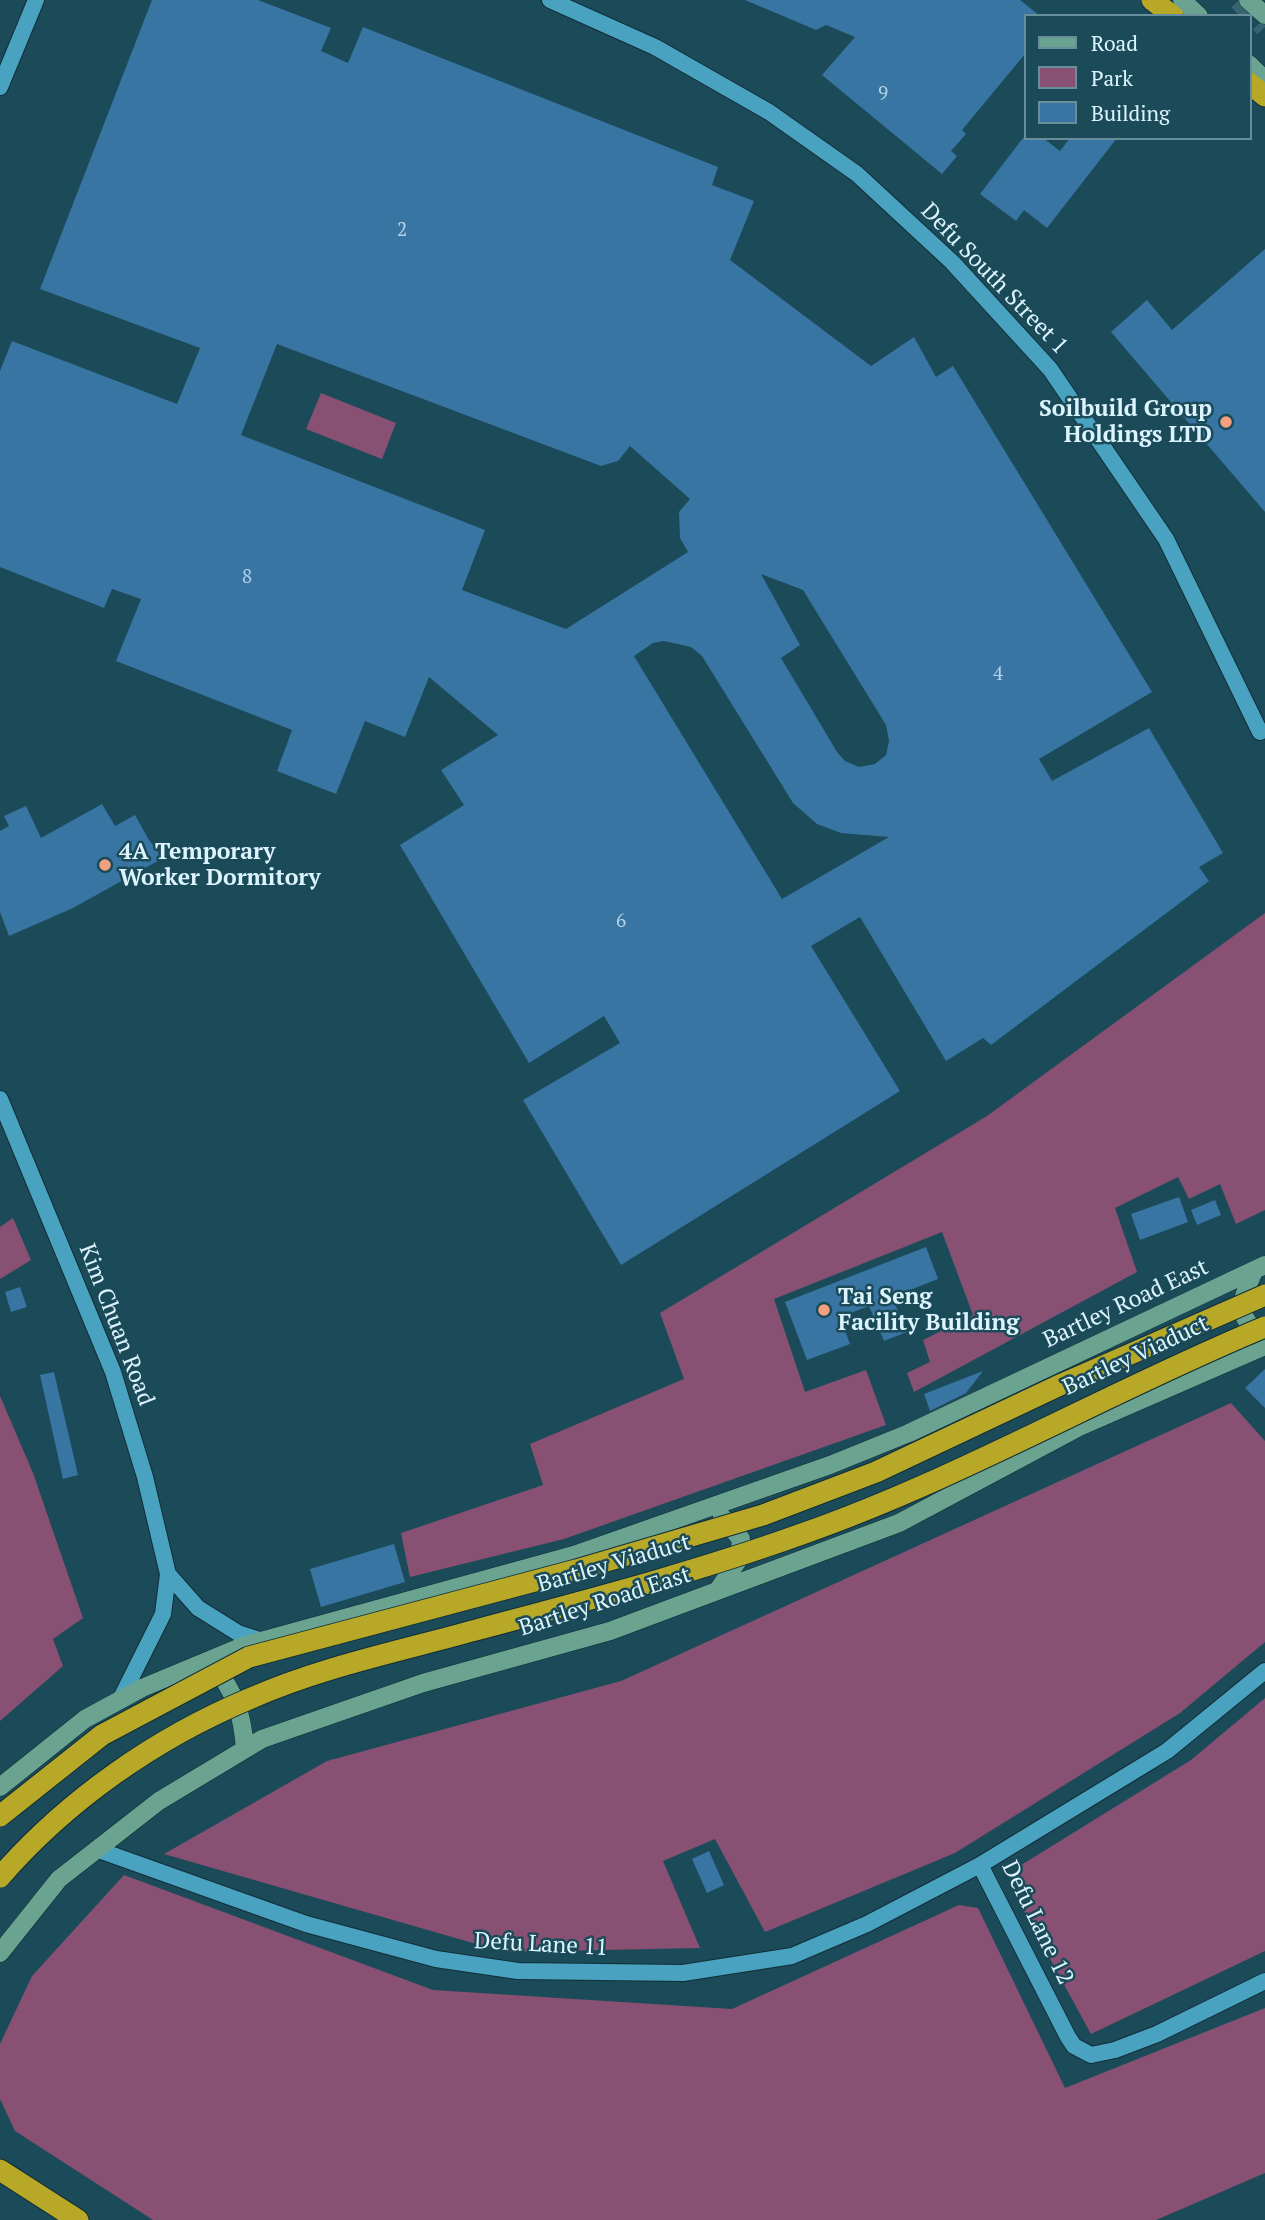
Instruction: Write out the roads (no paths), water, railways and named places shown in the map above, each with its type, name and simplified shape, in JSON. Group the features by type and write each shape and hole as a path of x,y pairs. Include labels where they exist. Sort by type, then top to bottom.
{"highway":[{"path":"1152,0 1170,14"},
{"path":"1251,85 1265,96"},
{"name":"Bartley Viaduct","path":"0,1816 102,1735 249,1657 576,1570 763,1515 876,1472 1062,1384 1265,1294"},
{"name":"Bartley Viaduct","path":"0,1877 41,1835 113,1776 191,1726 250,1698 339,1667 678,1574 799,1535 930,1483 1162,1371 1265,1327"},
{"path":"0,2171 78,2220"}],"main road":[{"path":"1182,0 1197,14"},
{"path":"1248,0 1265,15"},
{"path":"1251,66 1265,80"},
{"path":"1260,1268 1241,1299 1243,1314 1251,1328 1265,1336"},
{"name":"Bartley Road East","path":"0,1787 85,1719 142,1688 243,1646 574,1555 830,1465 909,1433 1260,1268"},
{"name":"Bartley Road East","path":"0,1953 59,1879 159,1801 262,1739 423,1684 610,1631 898,1523 1079,1427 1265,1346"},
{"path":"698,1511 723,1517 741,1539 739,1559 718,1590"},
{"path":"211,1660 230,1689 243,1721 245,1749"},
{"path":"0,2159 29,2188"}],"street":[{"path":"0,87 36,0"},
{"name":"Defu South Street 1","path":"550,0 655,47 769,112 857,174 952,262 1050,369 1166,539 1260,732"},
{"name":"Kim Chuan Road","path":"0,1099 113,1372 145,1477 168,1574"},
{"path":"168,1574 198,1608 238,1633 263,1641"},
{"path":"120,1700 163,1614 168,1574"},
{"name":"Defu Lane 12","path":"1265,1671 1167,1751 980,1865 1068,2037 1074,2046 1091,2055 1115,2050 1157,2034 1265,1981"},
{"name":"Defu Lane 11","path":"96,1849 306,1924 436,1959 518,1971 683,1973 792,1956 867,1924 980,1865"}],"tunnel":[{"path":"1239,0 1265,27"}],"place":[{"name":"Soilbuild Group Holdings LTD","path":"1226,422"},
{"name":"4A Temporary Worker Dormitory","path":"105,865"},
{"name":"Tai Seng Facility Building","path":"824,1310"}]}
